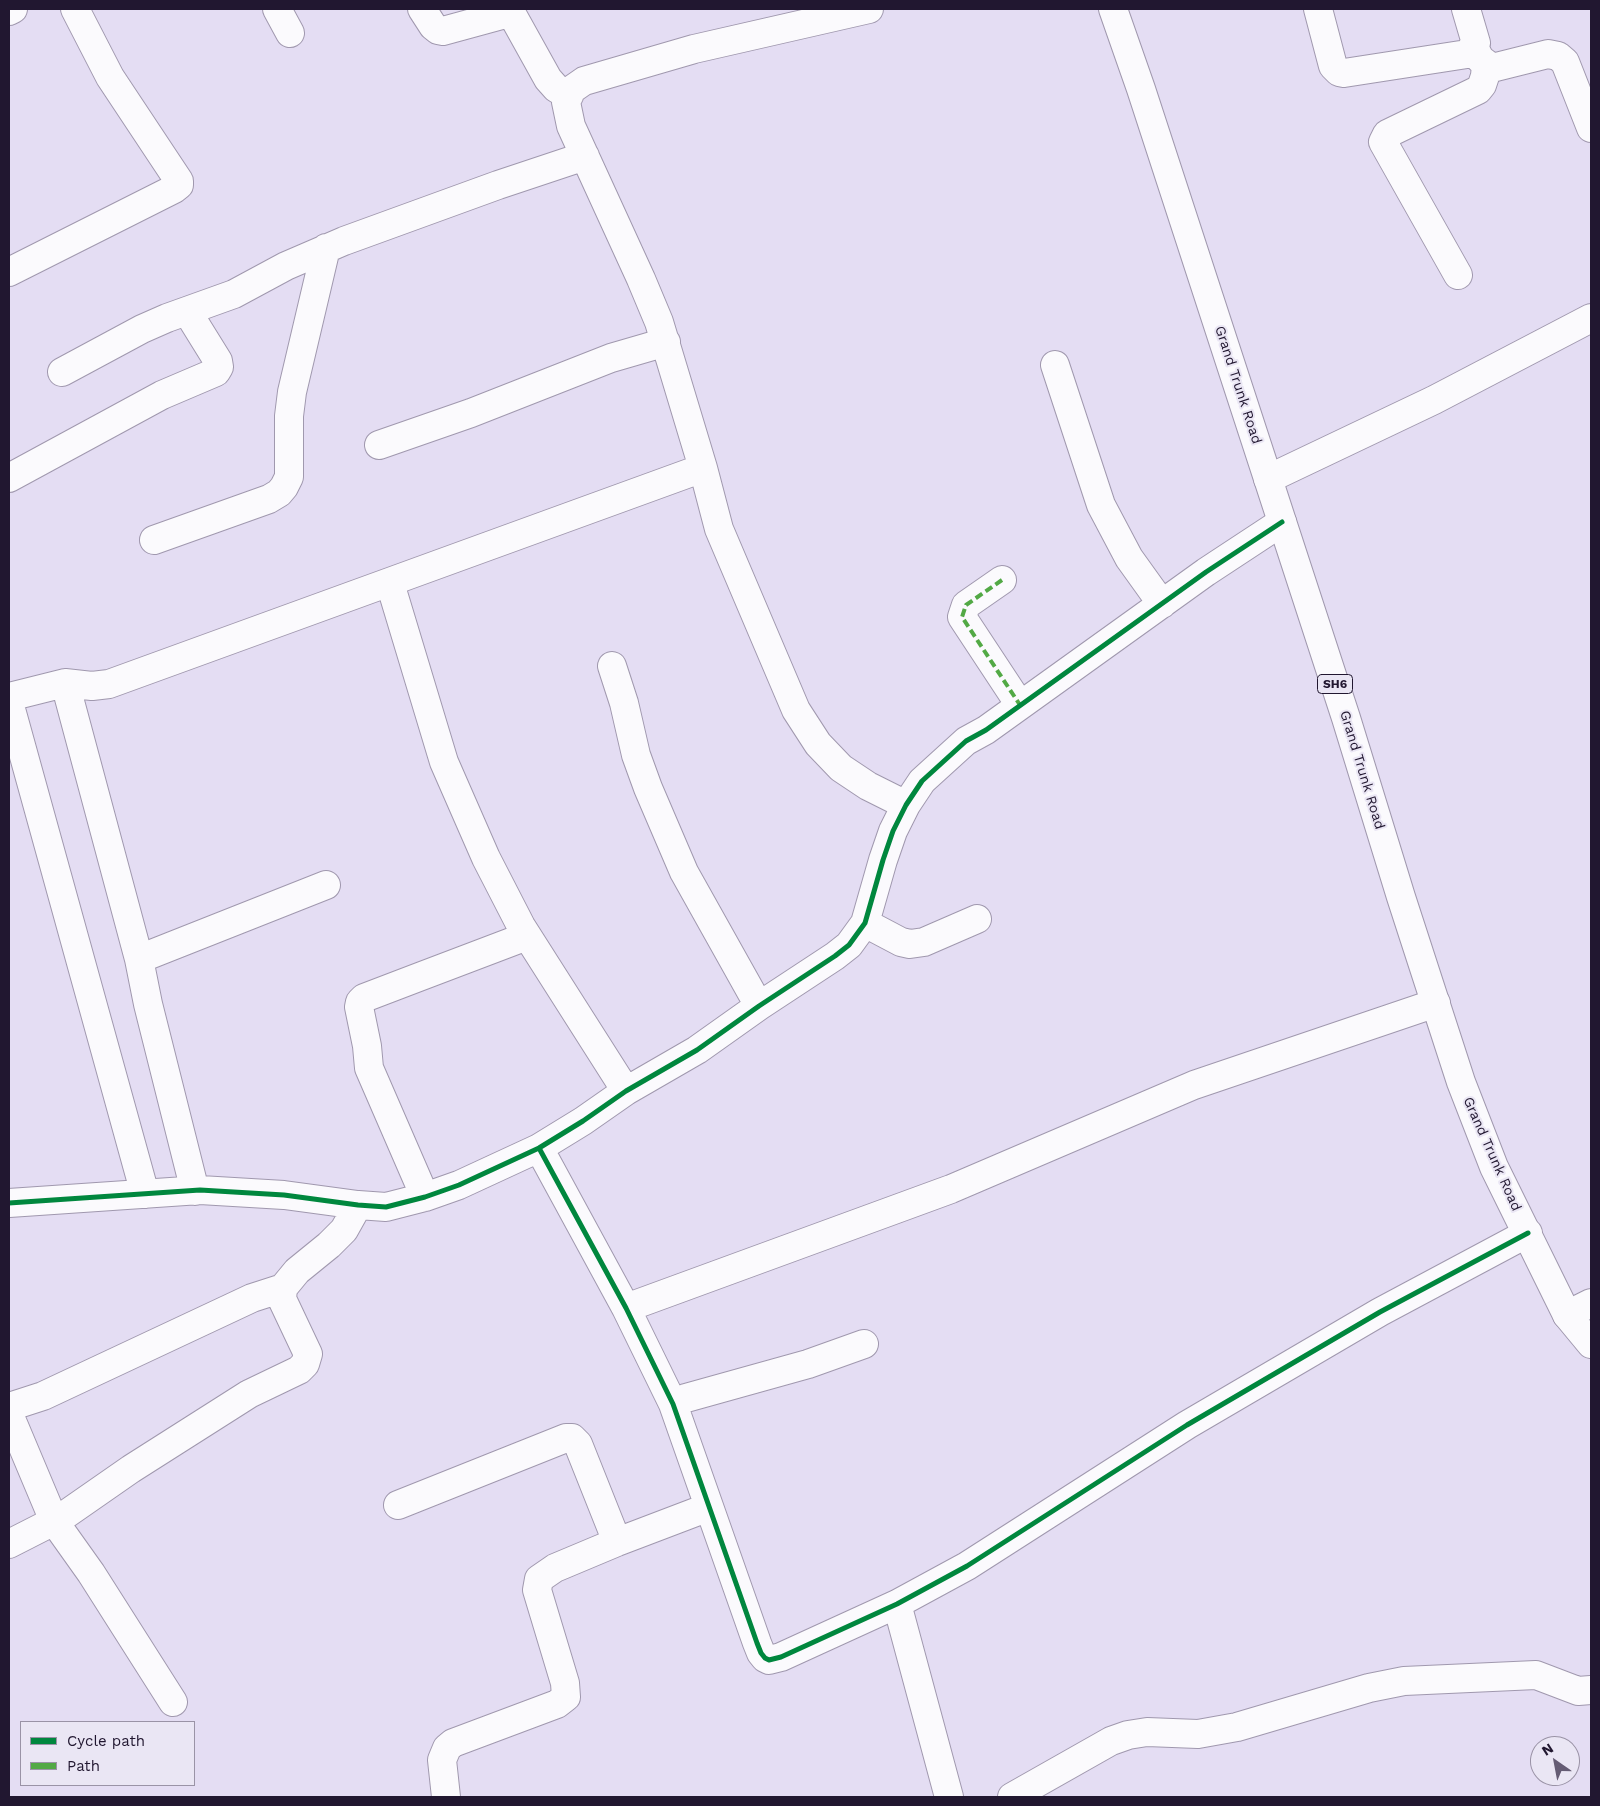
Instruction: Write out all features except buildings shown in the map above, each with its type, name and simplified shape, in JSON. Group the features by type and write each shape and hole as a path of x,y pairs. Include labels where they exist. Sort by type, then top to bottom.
{"street":[{"path":"9,11 13,9"},
{"path":"9,272 179,185 179,181 110,77 75,9"},
{"path":"277,9 290,33"},
{"path":"422,9 433,26 442,31 511,14 548,79 556,88 569,96"},
{"path":"869,9 685,52 584,81 571,90 566,102 571,126 642,279 659,322 704,468 719,529 796,710 818,744 841,768 868,786 906,805"},
{"name":"Grand Trunk Road","path":"1114,9 1346,718 1401,897 1467,1099 1494,1167 1567,1315 1591,1344"},
{"path":"1318,9 1333,66 1339,72 1344,73 1468,54 1480,56 1492,68 1548,54 1558,56 1565,62 1591,128"},
{"path":"1458,275 1383,142 1387,134 1478,90 1485,76 1466,9"},
{"path":"62,372 142,329 234,294 286,266 326,248 498,184 585,156"},
{"path":"154,540 268,499 279,493 284,487 289,477 289,416 292,392 326,248"},
{"path":"9,478 162,395 216,372 220,367 218,361 188,311"},
{"path":"1268,479 1434,400 1591,318"},
{"path":"379,445 471,413 611,358 666,342"},
{"path":"1055,365 1101,505 1129,558 1162,604"},
{"path":"9,697 65,683 92,686 109,684 704,468"},
{"path":"9,1203 195,1191 284,1195 358,1206 386,1207 425,1197 460,1185 539,1148 583,1121 626,1091 697,1050 849,945 865,923 893,831 906,805 922,781 960,746 1206,572 1282,522"},
{"path":"1002,580 966,605 962,617 1020,705"},
{"path":"390,583 444,762 486,858 527,936 626,1091"},
{"path":"612,666 624,703 636,755 684,872 759,1006"},
{"path":"65,683 139,960 148,1004 195,1191"},
{"path":"9,702 145,1194"},
{"path":"139,960 326,885"},
{"path":"865,923 901,942 910,944 924,942 977,920"},
{"path":"425,1197 369,1068 367,1046 359,1007 360,1002 364,998 527,936"},
{"path":"626,1308 951,1189 1194,1085 1436,1003"},
{"path":"539,1148 626,1308 673,1404 757,1643 765,1658 769,1660 781,1657 898,1604 967,1566 1187,1426 1284,1368 1380,1312 1528,1233"},
{"path":"9,1408 43,1396 252,1298 282,1288 297,1271 344,1230 358,1206"},
{"path":"9,1544 54,1521 131,1469 249,1394 299,1370 305,1364 308,1354 282,1299 282,1288"},
{"path":"1567,1315 1591,1303"},
{"path":"673,1404 686,1398 800,1366 864,1344"},
{"path":"9,1414 54,1521 92,1572 173,1702"},
{"path":"398,1505 566,1438 572,1438 578,1444 617,1542"},
{"path":"446,1797 442,1760 447,1748 453,1743 557,1704 566,1697 565,1682 537,1590 539,1578 555,1568 708,1507"},
{"path":"898,1604 949,1797"},
{"path":"1012,1797 1111,1741 1128,1735 1147,1732 1198,1734 1237,1727 1369,1688 1404,1681 1536,1675 1578,1691 1591,1690"}],"marked path":[{"path":"1002,580 966,605 962,617 1020,705"}],"cycle path":[{"path":"9,1203 200,1190 284,1195 386,1207 425,1197 459,1185 539,1148 583,1121 626,1091 697,1050 849,945 865,923 893,831 906,805 922,781 966,741 986,730 1206,572 1282,522"},
{"path":"539,1148 626,1308 673,1404 757,1643 761,1653 769,1660 781,1657 897,1604 967,1566 1187,1425 1380,1312 1528,1233"}]}
